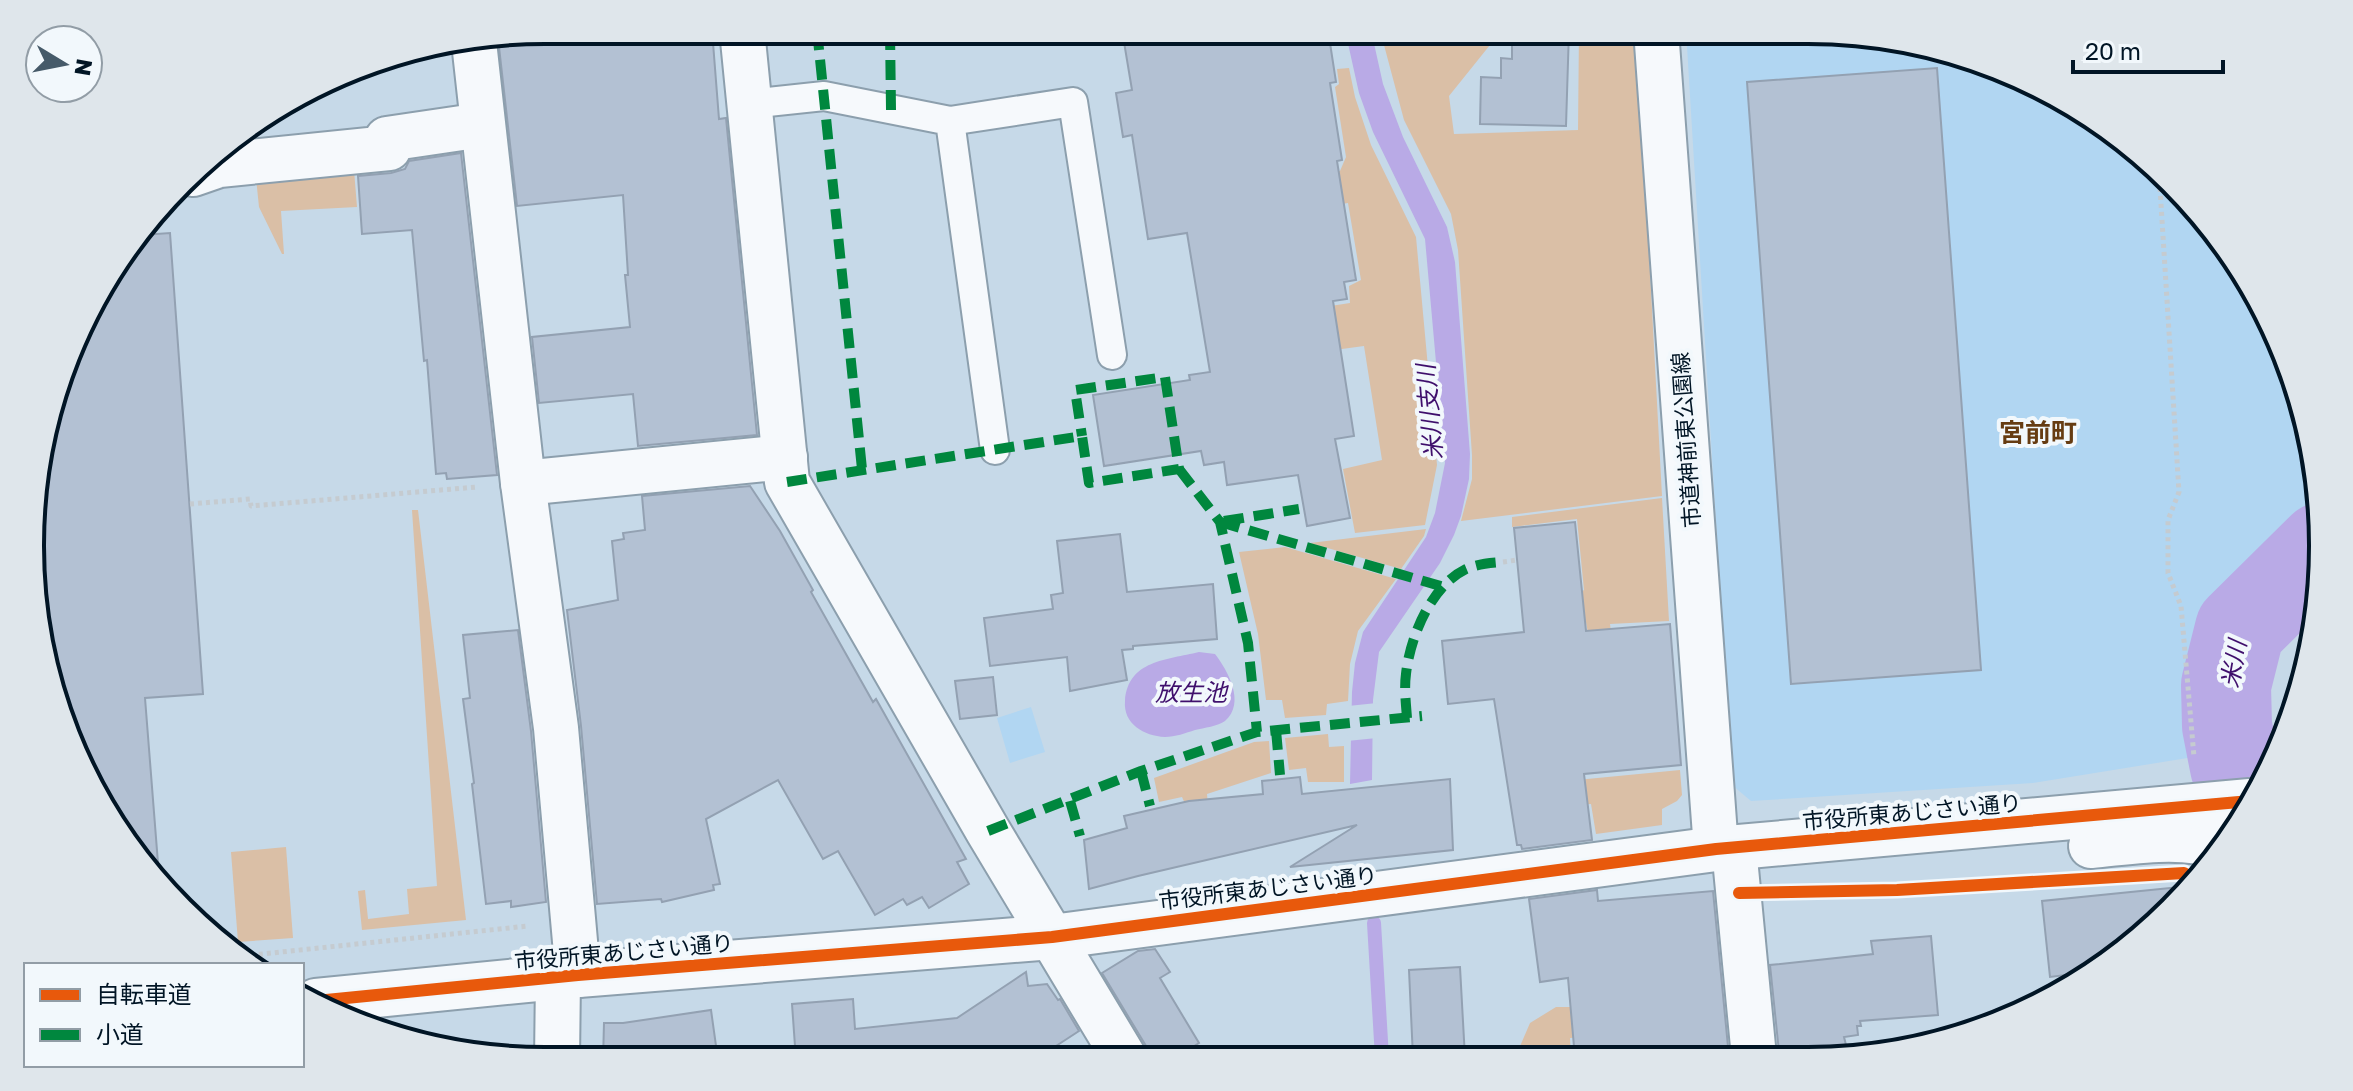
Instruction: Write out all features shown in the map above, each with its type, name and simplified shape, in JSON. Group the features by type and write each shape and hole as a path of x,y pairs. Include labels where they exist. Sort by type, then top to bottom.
{"street":[{"path":"743,44 787,482 980,818 1118,1047"},
{"name":"市道神前東公園線","path":"1657,44 1725,849 1753,1047"},
{"path":"475,49 523,483 556,728 568,976 559,1047"},
{"path":"219,165 389,148 387,139 482,125"},
{"path":"523,483 785,457"},
{"name":"市役所東あじさい通り","path":"333,999 568,976 1052,937 1725,849 2237,802"},
{"path":"1725,849 1793,857 1930,860 2185,838 2210,843"}],"lane":[{"path":"749,104 824,96 950,121 1073,102 1112,355"},
{"path":"950,121 995,450"}],"path":[{"path":"2160,189 2179,492 2168,520 2168,573 2181,606 2195,770"},
{"path":"190,504 250,499 251,506 523,483"},
{"path":"1503,562 1517,560"},
{"path":"1811,891 1897,890 2065,880"}],"shaded area":[{"path":"1384,44 1491,44 1449,96 1454,134 1578,130 1579,44 1638,44 1662,496 1461,521 1472,479 1472,455 1458,250 1451,214 1404,120"},
{"path":"1687,44 1840,45 1873,48 1937,61 1999,82 2058,111 2138,168 2185,215 2242,295 2271,354 2292,416 2305,480 2308,519 2228,604 2212,635 2203,680 2206,755 2033,783 1751,801 1732,785"},
{"path":"1349,68 1371,145 1416,237 1437,465 1425,525 1355,533 1343,469 1382,460 1364,346 1239,363 1232,321 1350,303 1349,286 1361,280 1348,203 1234,222 1229,189 1340,171 1346,157 1335,87 1339,84 1337,69"},
{"path":"354,170 357,207 281,211 282,254 259,207 256,178"},
{"path":"1662,498 1669,621 1610,624 1612,639 1591,650 1578,594 1584,590 1577,519 1512,527 1512,517"},
{"path":"412,510 418,510 466,920 362,930 358,891 365,890 368,919 409,914 407,889 437,886"},
{"path":"1426,529 1401,569 1310,543"},
{"path":"1285,547 1396,579 1358,631 1350,664 1348,701 1327,704 1326,715 1285,718 1282,700 1266,700 1258,634 1239,552"},
{"path":"1031,707 1045,752 1010,763 997,718"},
{"path":"1328,734 1329,747 1344,746 1344,782 1308,782 1306,768 1289,770 1285,738"},
{"path":"1269,741 1271,773 1207,794 1209,818 1192,819 1182,797 1159,802 1154,778 1254,742"},
{"path":"1680,770 1682,795 1662,809 1662,825 1596,834 1591,804 1558,806 1556,782"},
{"path":"286,847 293,938 238,941 231,852"},
{"path":"1556,1007 1597,1007 1604,1036 1570,1038 1570,1047 1520,1047 1530,1023"}],"water":[{"path":"1348,44 1374,44 1383,84 1403,137 1447,227 1455,262 1470,454 1469,479 1454,535 1440,563 1379,652 1373,700 1372,780 1350,784 1352,692 1363,632 1426,537 1435,513 1445,463 1425,239 1373,132 1359,93"},
{"name":"放生池","path":"1199,652 1215,654 1225,669 1233,687 1231,714 1219,724 1173,736 1157,736 1136,727 1125,709 1128,687 1133,677 1151,664"}],"pier":[{"path":"1377,703 1377,738 1347,741 1348,706"}],"building":[{"path":"713,44 719,119 726,118 757,435 638,446 633,394 539,403 532,337 630,327 623,195 517,206 499,46"},
{"path":"1124,44 1330,44 1336,82 1330,83 1342,160 1337,161 1356,280 1344,282 1347,299 1333,301 1354,436 1335,439 1350,518 1307,526 1298,475 1227,485 1224,462 1204,465 1201,451 1104,466 1093,395 1190,380 1189,375 1210,372 1187,233 1148,239 1132,135 1123,137 1116,93 1132,90"},
{"path":"1512,44 1569,44 1566,126 1480,124 1481,77 1501,78 1501,58 1512,59"},
{"path":"1937,68 1981,670 1791,684 1747,82"},
{"path":"461,153 497,475 447,479 446,473 436,474 412,230 362,234 358,176 391,173 405,169 409,161"},
{"path":"170,233 203,694 145,698 158,864 111,796 71,707 48,611 44,546 48,480 71,384 111,295 153,234"},
{"path":"750,486 780,531 873,702 876,699 966,859 957,862 969,884 929,908 922,897 907,905 903,899 875,915 838,851 823,859 778,780 706,819 720,884 713,885 714,890 662,902 661,899 597,904 567,610 618,600 612,541 624,539 623,533 645,530 642,496"},
{"path":"1575,522 1586,631 1670,624 1681,765 1584,774 1592,840 1522,849 1521,845 1517,845 1494,699 1448,704 1442,641 1524,632 1514,528"},
{"path":"1120,534 1127,592 1213,584 1217,639 1133,646 1133,649 1122,650 1127,680 1070,691 1067,657 990,666 984,618 1053,609 1051,595 1063,593 1057,541"},
{"path":"518,630 531,731 546,902 511,907 511,901 486,904 463,699 470,698 463,635"},
{"path":"993,677 997,715 960,719 955,681"},
{"path":"1300,777 1302,794 1450,779 1453,850 1290,867 1357,825 1089,889 1084,840 1127,828 1124,816 1189,801 1263,794 1262,781"},
{"path":"2174,888 2113,943 2066,975 2050,977 2042,901"},
{"path":"1597,890 1598,901 1713,891 1728,1047 1574,1047 1568,978 1540,982 1529,899"},
{"path":"1931,936 1938,1015 1860,1021 1858,1035 1844,1037 1846,1045 1778,1047 1770,965 1873,954 1871,941"},
{"path":"1155,949 1170,972 1160,978 1199,1043 1192,1047 1146,1047 1102,973 1138,951"},
{"path":"1460,967 1464,1047 1412,1047 1409,970"},
{"path":"1026,972 1028,986 1047,984 1079,1031 1054,1047 795,1047 792,1004 853,999 855,1029 957,1018"},
{"path":"711,1010 716,1047 603,1047 604,1023"}],"waterway":[{"name":"米川","path":"2235,767 2227,726 2226,685 2240,629 2309,561"},
{"name":"米川支川","path":"1374,923 1381,1047"}],"marked path":[{"path":"818,44 862,469"},
{"path":"890,44 891,110"},
{"path":"787,482 1082,436 1089,483 1179,469 1165,377 1075,390 1082,436"},
{"path":"1179,469 1220,522 1248,643 1257,732"},
{"path":"1224,521 1299,509"},
{"path":"1220,522 1444,587"},
{"path":"1407,718 1405,685 1408,660 1424,614 1442,587 1466,569 1503,562"},
{"path":"988,831 1141,771 1257,732 1422,716"},
{"path":"1276,730 1280,775"},
{"path":"1141,771 1150,806"},
{"path":"1070,801 1080,836"}],"cycle path":[{"path":"333,999 578,975 1052,937 1716,849 2238,802"},
{"path":"1739,893 1897,890 2186,875"}],"district":[{"name":"宮前町","path":"2038,433"}]}
